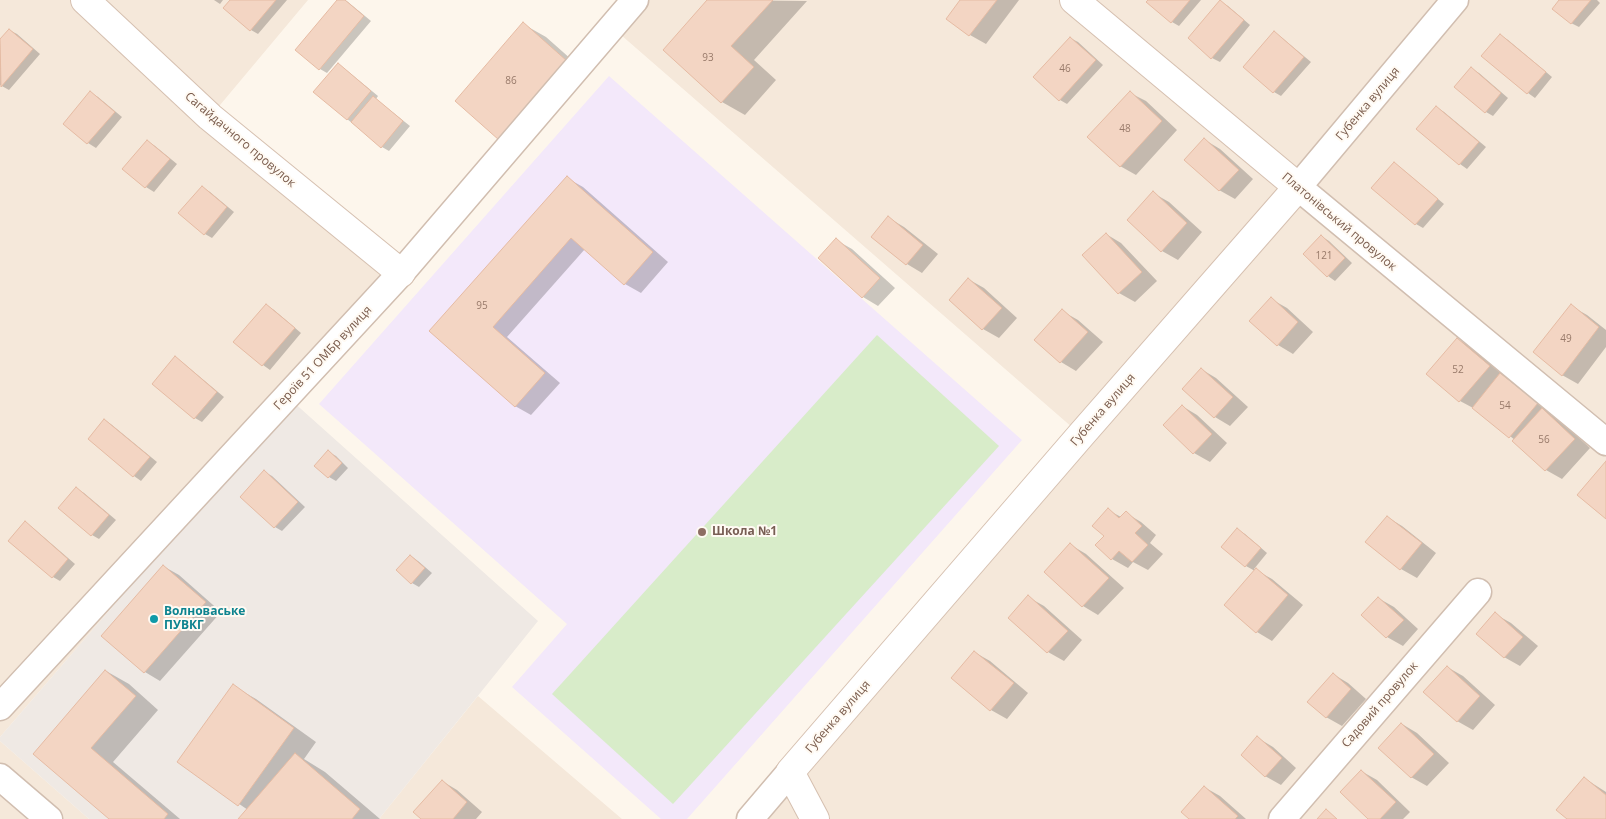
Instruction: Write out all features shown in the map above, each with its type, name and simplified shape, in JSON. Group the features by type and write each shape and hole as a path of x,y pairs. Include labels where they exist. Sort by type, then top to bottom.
{"street":[{"name":"Сагайдачного провулок","path":"85,0 210,117 401,273"},
{"name":"Героїв 51 ОМБр вулиця","path":"0,707 401,273 635,0"},
{"name":"Платонівський провулок","path":"1074,0 1606,442"},
{"name":"Губенка вулиця","path":"750,819 1298,187 1455,0"},
{"name":"Садовий провулок","path":"1282,819 1478,592"},
{"path":"790,772 815,819"},
{"path":"0,777 49,819"}],"shaded area":[{"path":"0,0 308,0 210,117 401,273 0,737"},
{"path":"637,0 1606,0 1606,819 750,819 1081,435 613,28"},
{"name":"Школа №1","path":"609,76 1022,440 687,819 661,819 512,687 567,624 319,404"},
{"path":"291,400 538,621 379,819 89,819 0,741 0,737"},
{"path":"478,696 622,819 379,819"},
{"path":"0,741 89,819 0,819"}],"green space":[{"path":"877,335 999,446 673,804 552,694"}],"building":[{"path":"230,0 276,0 250,31 223,8"},
{"path":"337,0 345,0 364,16 319,70 295,50"},
{"path":"707,0 773,0 731,46 754,67 721,103 663,50"},
{"path":"960,0 997,0 969,36 946,19"},
{"path":"1148,0 1190,0 1171,23 1146,2"},
{"path":"1220,0 1244,20 1211,59 1188,38"},
{"path":"1559,0 1591,0 1571,24 1552,9"},
{"path":"523,22 567,61 499,140 455,101"},
{"path":"9,29 33,49 1,87 0,39"},
{"path":"1274,31 1304,57 1273,93 1243,67"},
{"path":"1500,34 1546,72 1527,94 1481,56"},
{"path":"1070,37 1096,60 1059,101 1033,77"},
{"path":"338,63 371,91 347,120 313,92"},
{"path":"1471,67 1501,93 1485,113 1454,87"},
{"path":"90,91 115,112 87,144 63,124"},
{"path":"1130,91 1162,121 1120,167 1087,137"},
{"path":"373,96 403,121 381,148 351,122"},
{"path":"1436,106 1479,142 1459,165 1416,129"},
{"path":"1204,138 1239,170 1219,191 1184,160"},
{"path":"147,140 170,159 145,188 122,169"},
{"path":"1394,162 1438,199 1415,225 1371,188"},
{"path":"567,176 653,252 624,285 571,238 493,327 545,373 515,407 429,331"},
{"path":"202,186 227,207 204,235 178,213"},
{"path":"1153,191 1187,223 1161,252 1127,220"},
{"path":"888,216 923,245 906,265 871,237"},
{"path":"1106,233 1142,272 1118,294 1082,255"},
{"path":"1321,235 1345,258 1327,277 1303,254"},
{"path":"836,238 880,278 862,298 818,258"},
{"path":"968,278 1002,308 982,330 949,300"},
{"path":"1271,297 1298,322 1277,346 1249,321"},
{"path":"266,304 295,328 262,366 233,342"},
{"path":"1571,304 1599,327 1562,376 1533,352"},
{"path":"1062,309 1088,332 1060,363 1034,340"},
{"path":"1457,338 1490,366 1459,402 1426,374"},
{"path":"175,356 217,392 194,419 152,384"},
{"path":"1201,368 1233,397 1214,418 1182,389"},
{"path":"1500,373 1538,403 1509,438 1472,408"},
{"path":"1182,405 1212,434 1193,454 1163,425"},
{"path":"1542,408 1575,439 1545,471 1512,441"},
{"path":"104,419 150,457 133,477 88,439"},
{"path":"328,450 342,463 328,478 314,466"},
{"path":"1606,461 1606,519 1577,495"},
{"path":"264,470 298,502 274,528 240,497"},
{"path":"76,487 109,515 91,536 58,508"},
{"path":"1108,508 1119,518 1126,511 1142,526 1135,533 1148,545 1132,562 1119,551 1111,560 1095,545 1104,536 1092,526"},
{"path":"1387,516 1422,543 1400,570 1365,542"},
{"path":"25,521 68,559 52,578 8,541"},
{"path":"1237,528 1261,548 1245,567 1221,547"},
{"path":"1070,543 1109,578 1082,607 1044,572"},
{"path":"410,555 425,568 411,584 396,570"},
{"name":"Волноваське ПУВКГ","path":"163,565 206,602 144,673 101,636"},
{"path":"1256,568 1288,595 1256,633 1224,605"},
{"path":"1028,595 1068,631 1047,653 1008,618"},
{"path":"1378,597 1404,620 1386,638 1361,615"},
{"path":"1495,612 1523,637 1504,658 1476,634"},
{"path":"974,651 1014,683 990,711 951,678"},
{"path":"1447,666 1480,696 1457,722 1423,692"},
{"path":"105,670 136,696 91,748 168,814 164,819 109,819 33,754"},
{"path":"1333,673 1351,689 1326,718 1307,702"},
{"path":"233,684 294,728 238,806 177,762"},
{"path":"1401,723 1434,754 1411,778 1378,748"},
{"path":"1257,736 1282,758 1265,777 1241,755"},
{"path":"295,753 360,809 352,819 238,819"},
{"path":"1361,770 1396,802 1380,819 1368,819 1340,792"},
{"path":"1584,777 1606,795 1606,819 1567,819 1556,810"},
{"path":"442,780 467,802 453,819 421,819 413,812"},
{"path":"1204,786 1238,816 1235,819 1189,819 1181,812"},
{"path":"1326,809 1337,819 1317,819"}],"place":[{"name":"Школа №1","path":"702,532"},
{"name":"Волноваське ПУВКГ","path":"154,619"}]}
